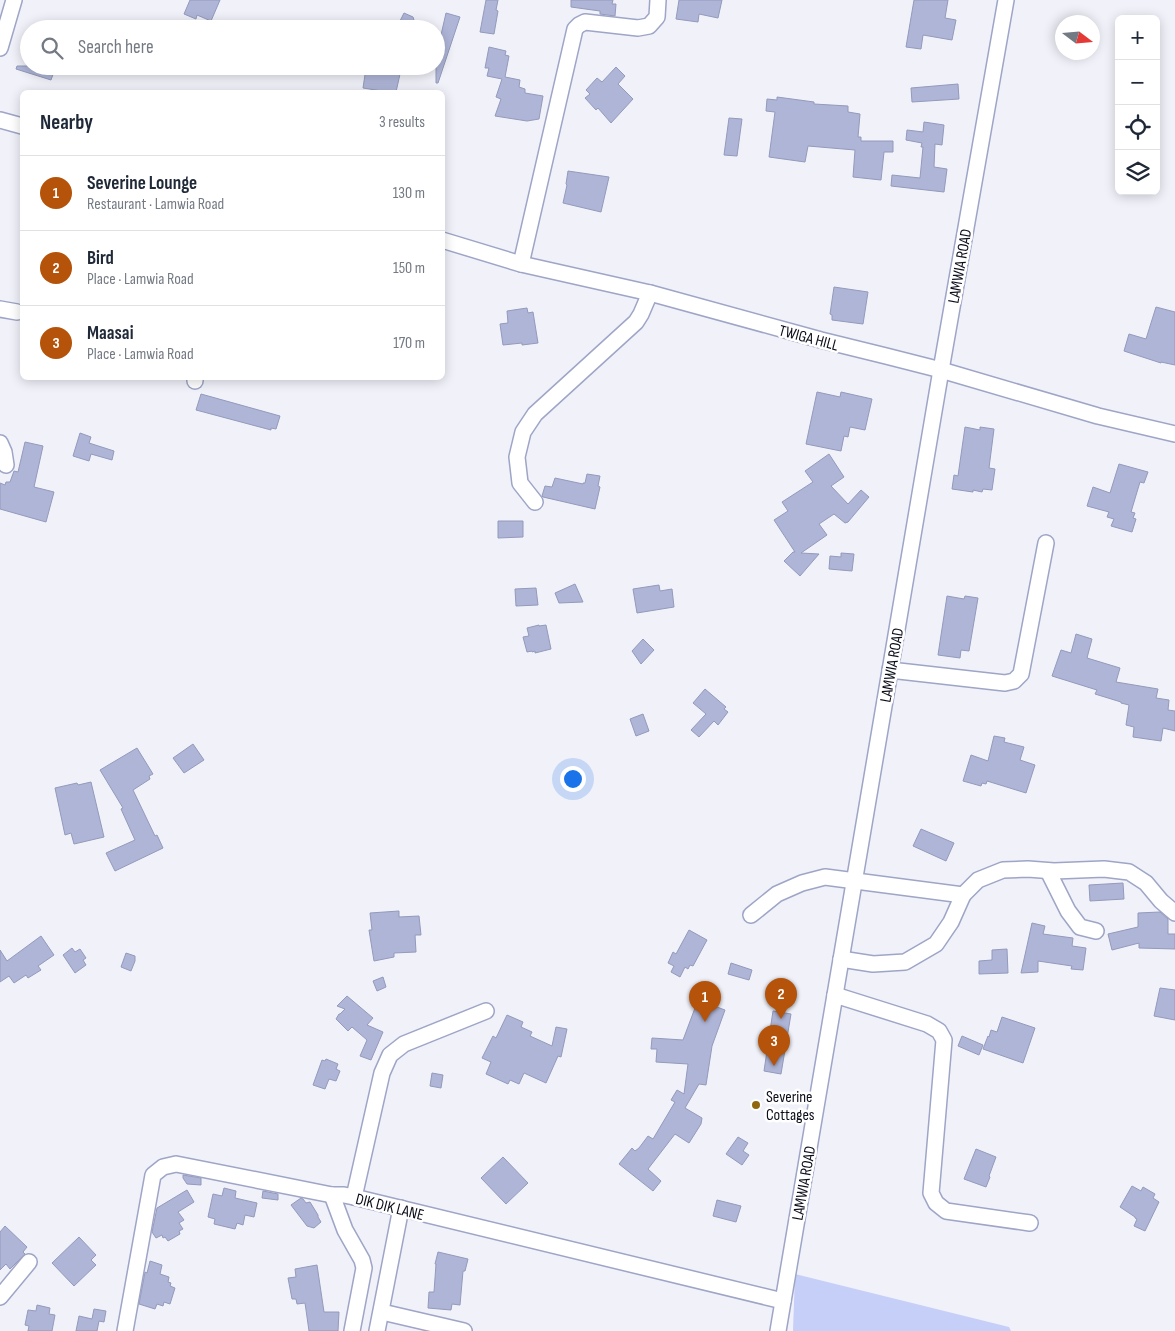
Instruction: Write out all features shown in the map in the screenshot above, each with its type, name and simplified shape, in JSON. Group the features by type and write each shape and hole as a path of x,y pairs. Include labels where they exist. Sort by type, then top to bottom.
{"street":[{"path":"0,48 14,0"},
{"path":"521,264 575,30 585,22 638,28 649,26 656,18 658,0"},
{"name":"LAMWIA ROAD","path":"778,1331 941,370 1006,0"},
{"path":"0,120 20,125"},
{"name":"TWIGA HILL","path":"445,241 521,264 650,293 821,340 941,370 1098,416 1175,434"},
{"path":"535,502 520,483 517,457 523,432 535,414 636,322 650,293"},
{"path":"0,309 17,312"},
{"path":"0,443 6,465"},
{"path":"890,670 1005,684 1014,681 1021,674 1046,543"},
{"path":"841,959 873,964 905,962 936,944 951,922 963,895 978,880 1003,870 1104,869 1128,872 1146,883 1161,901 1175,913"},
{"path":"1048,871 1068,911 1076,922 1080,927 1096,931"},
{"path":"751,915 777,894 802,883 825,877 963,895"},
{"path":"835,995 927,1024 939,1031 944,1040 931,1193 936,1203 946,1211 1030,1223"},
{"path":"354,1197 382,1073 390,1055 404,1044 486,1011"},
{"name":"DIK DIK LANE","path":"125,1331 153,1176 163,1167 176,1164 332,1195 354,1197 783,1301"},
{"path":"332,1195 345,1230 362,1260 364,1268 352,1331"},
{"path":"377,1331 400,1208"},
{"path":"0,1297 29,1262"},
{"path":"382,1312 464,1331"}],"shaded area":[{"path":"795,1274 1009,1327 1011,1331 793,1331"}],"building":[{"path":"190,0 220,0 211,20 197,15 196,19 184,14"},
{"path":"486,0 498,0 494,34 480,32"},
{"path":"571,0 613,0 612,4 616,4 615,16 600,14 600,11 571,7"},
{"path":"679,0 722,0 718,18 699,14 698,22 676,19"},
{"path":"914,0 948,0 945,18 956,20 952,40 923,35 921,49 906,47"},
{"path":"404,13 413,17 414,20 400,20"},
{"path":"446,13 460,17 445,62 445,20"},
{"path":"489,47 506,51 505,55 509,56 505,77 520,80 519,87 525,89 525,93 543,96 539,119 527,121 495,116 501,99 496,97 502,79 487,76 489,68 485,68"},
{"path":"616,67 625,76 618,84 633,99 611,123 598,108 596,110 585,98 590,94 586,90 597,78 602,82"},
{"path":"35,75 53,75 51,80"},
{"path":"365,75 400,75 396,90 363,88"},
{"path":"436,75 441,75 438,83 436,83"},
{"path":"958,84 959,99 912,102 911,88"},
{"path":"777,97 814,102 814,104 848,106 848,112 860,114 858,137 861,137 861,141 893,141 893,152 884,152 881,180 853,177 855,150 808,146 805,162 769,157 775,112 766,111 767,99 777,100"},
{"path":"729,118 742,119 737,156 724,155"},
{"path":"924,122 944,125 942,145 935,144 934,167 947,169 944,192 891,186 892,175 920,178 922,143 906,140 907,130 923,132"},
{"path":"568,171 609,177 601,212 563,203"},
{"path":"834,287 868,292 863,324 832,320 832,315 830,314"},
{"path":"1156,307 1175,312 1175,365 1161,363 1124,351 1129,334 1146,339"},
{"path":"527,308 528,313 533,312 538,343 503,345 500,324 508,323 507,311"},
{"path":"817,392 840,397 841,392 872,399 865,430 850,427 848,437 844,436 841,451 806,444"},
{"path":"201,394 280,416 276,429 271,428 271,430 196,410"},
{"path":"965,427 980,430 980,427 994,429 989,468 995,469 992,490 983,489 982,492 973,490 973,492 952,489 954,475 958,476"},
{"path":"80,433 91,437 89,443 114,451 112,460 91,454 89,461 73,456"},
{"path":"25,442 43,446 34,487 54,492 46,522 0,509 0,483 5,485 6,482 10,482 14,471 18,472"},
{"path":"829,454 844,477 831,486 848,504 861,490 869,497 848,522 845,523 834,514 819,524 827,535 801,553 819,554 800,576 784,561 795,552 774,520 788,511 782,502 813,482 805,471"},
{"path":"1119,464 1148,472 1144,483 1140,482 1131,512 1135,513 1133,518 1136,519 1132,532 1111,526 1114,519 1107,517 1109,512 1087,506 1093,487 1110,493"},
{"path":"587,474 600,476 598,486 600,487 595,509 542,496 545,486 552,487 555,478 583,484"},
{"path":"498,521 523,521 523,537 498,538"},
{"path":"841,553 854,554 852,571 829,569 830,556 841,557"},
{"path":"575,584 583,602 559,603 555,593"},
{"path":"659,585 660,591 672,589 674,607 637,613 633,589"},
{"path":"536,588 538,605 516,606 515,589"},
{"path":"947,596 964,599 965,596 978,598 969,651 961,650 960,658 938,655"},
{"path":"546,625 551,649 535,653 535,651 527,652 523,637 529,636 527,628"},
{"path":"1076,634 1092,639 1087,658 1120,668 1116,682 1158,689 1156,698 1169,700 1168,710 1175,711 1175,731 1163,728 1161,741 1133,737 1134,727 1126,725 1129,705 1095,694 1097,690 1052,676 1061,650 1071,653"},
{"path":"643,639 654,650 641,664 632,651"},
{"path":"705,689 726,707 724,709 728,712 718,725 714,721 699,737 691,730 706,714 693,703"},
{"path":"643,714 649,731 636,736 630,719"},
{"path":"994,736 1005,738 1004,742 1024,747 1020,760 1035,765 1026,793 987,781 986,784 982,783 981,786 963,781 971,755 988,761"},
{"path":"193,744 204,760 184,773 173,758"},
{"path":"137,748 153,774 149,776 150,779 133,790 155,836 157,835 163,848 115,871 106,853 135,840 121,809 123,808 100,770"},
{"path":"91,782 104,837 74,844 71,833 65,835 55,788"},
{"path":"921,829 954,843 946,861 913,846"},
{"path":"1123,883 1124,899 1090,901 1089,885"},
{"path":"399,911 399,917 419,916 421,935 415,935 416,952 394,953 394,957 374,961 369,930 372,930 370,913"},
{"path":"1160,912 1168,919 1168,934 1175,934 1175,949 1139,948 1139,943 1112,950 1108,934 1138,927 1138,913"},
{"path":"1032,923 1045,926 1043,934 1073,938 1072,946 1086,948 1083,970 1071,969 1072,966 1038,961 1038,972 1021,973"},
{"path":"689,930 707,940 693,966 690,965 688,969 685,967 680,977 671,972 674,966 668,963 673,952 676,954"},
{"path":"41,936 54,955 38,966 41,970 28,978 26,975 14,983 9,976 0,982 0,950 7,961"},
{"path":"72,948 75,952 80,949 86,958 83,960 86,965 75,973 63,955"},
{"path":"1007,949 1008,973 979,974 979,961 992,960 992,950"},
{"path":"126,953 135,956 131,971 121,967"},
{"path":"731,963 752,970 749,980 728,974"},
{"path":"383,977 386,987 377,991 373,981"},
{"path":"1160,988 1175,990 1175,1020 1154,1016"},
{"path":"347,996 373,1018 367,1025 383,1032 371,1060 360,1056 367,1040 352,1027 348,1031 336,1019 345,1009 337,1006"},
{"path":"698,1000 725,1010 712,1046 706,1085 699,1084 685,1108 702,1118 701,1124 689,1143 675,1134 648,1169 661,1181 653,1191 619,1164 632,1148 635,1151 639,1148 648,1136 653,1139 675,1102 671,1100 677,1090 684,1094 688,1064 656,1062 657,1049 651,1049 652,1038 683,1040"},
{"path":"773,1011 791,1014 781,1074 764,1071"},
{"path":"507,1015 523,1022 521,1027 532,1032 530,1036 552,1046 556,1027 567,1029 561,1057 558,1056 546,1083 524,1073 519,1084 510,1080 508,1084 486,1074 491,1062 482,1058 493,1036 496,1038"},
{"path":"1002,1017 1035,1028 1023,1063 983,1049 991,1030 997,1032"},
{"path":"962,1036 983,1045 979,1055 958,1046"},
{"path":"326,1059 338,1064 336,1069 340,1071 336,1081 329,1079 325,1089 313,1085 322,1060 325,1061"},
{"path":"432,1073 443,1075 441,1088 430,1086"},
{"path":"738,1137 748,1143 743,1151 749,1155 742,1165 726,1154"},
{"path":"976,1149 996,1157 986,1187 964,1179"},
{"path":"503,1157 528,1183 506,1204 481,1178"},
{"path":"183,1175 201,1178 201,1185 187,1184"},
{"path":"1132,1186 1141,1191 1143,1187 1155,1194 1153,1198 1159,1202 1145,1231 1134,1226 1137,1219 1120,1207"},
{"path":"224,1188 236,1191 235,1198 257,1203 254,1217 245,1215 243,1225 237,1223 235,1229 214,1224 215,1219 208,1217 213,1194 222,1196"},
{"path":"187,1190 194,1202 178,1212 184,1220 179,1223 183,1229 179,1231 180,1234 168,1241 162,1235 156,1238 152,1232 157,1208"},
{"path":"263,1191 278,1194 278,1200 262,1198"},
{"path":"301,1198 306,1203 310,1202 318,1215 321,1222 314,1228 307,1226 291,1205"},
{"path":"717,1200 741,1206 736,1222 713,1216"},
{"path":"5,1226 27,1247 23,1252 25,1254 10,1269 6,1264 0,1270 0,1232"},
{"path":"79,1237 96,1255 91,1260 96,1265 74,1286 52,1263"},
{"path":"438,1252 468,1259 465,1271 463,1271 460,1305 452,1304 451,1310 428,1308 429,1292 434,1292 435,1264"},
{"path":"150,1261 162,1265 160,1274 169,1277 168,1282 171,1283 170,1286 175,1288 170,1304 164,1302 163,1306 157,1304 155,1309 139,1304 145,1272 147,1273"},
{"path":"317,1265 324,1312 339,1312 338,1331 309,1331 305,1303 297,1304 296,1299 292,1299 288,1278 296,1277 295,1269"},
{"path":"37,1305 50,1308 49,1314 55,1315 52,1331 28,1331 29,1326 25,1325 28,1310 36,1311"},
{"path":"94,1309 106,1311 104,1322 99,1321 97,1331 76,1331 79,1316 92,1319"}],"place":[{"name":"Bird","path":"781,1019"},
{"name":"Severine Lounge","path":"705,1022"},
{"name":"Maasai","path":"774,1066"},
{"name":"Severine Cottages","path":"756,1105"}]}
